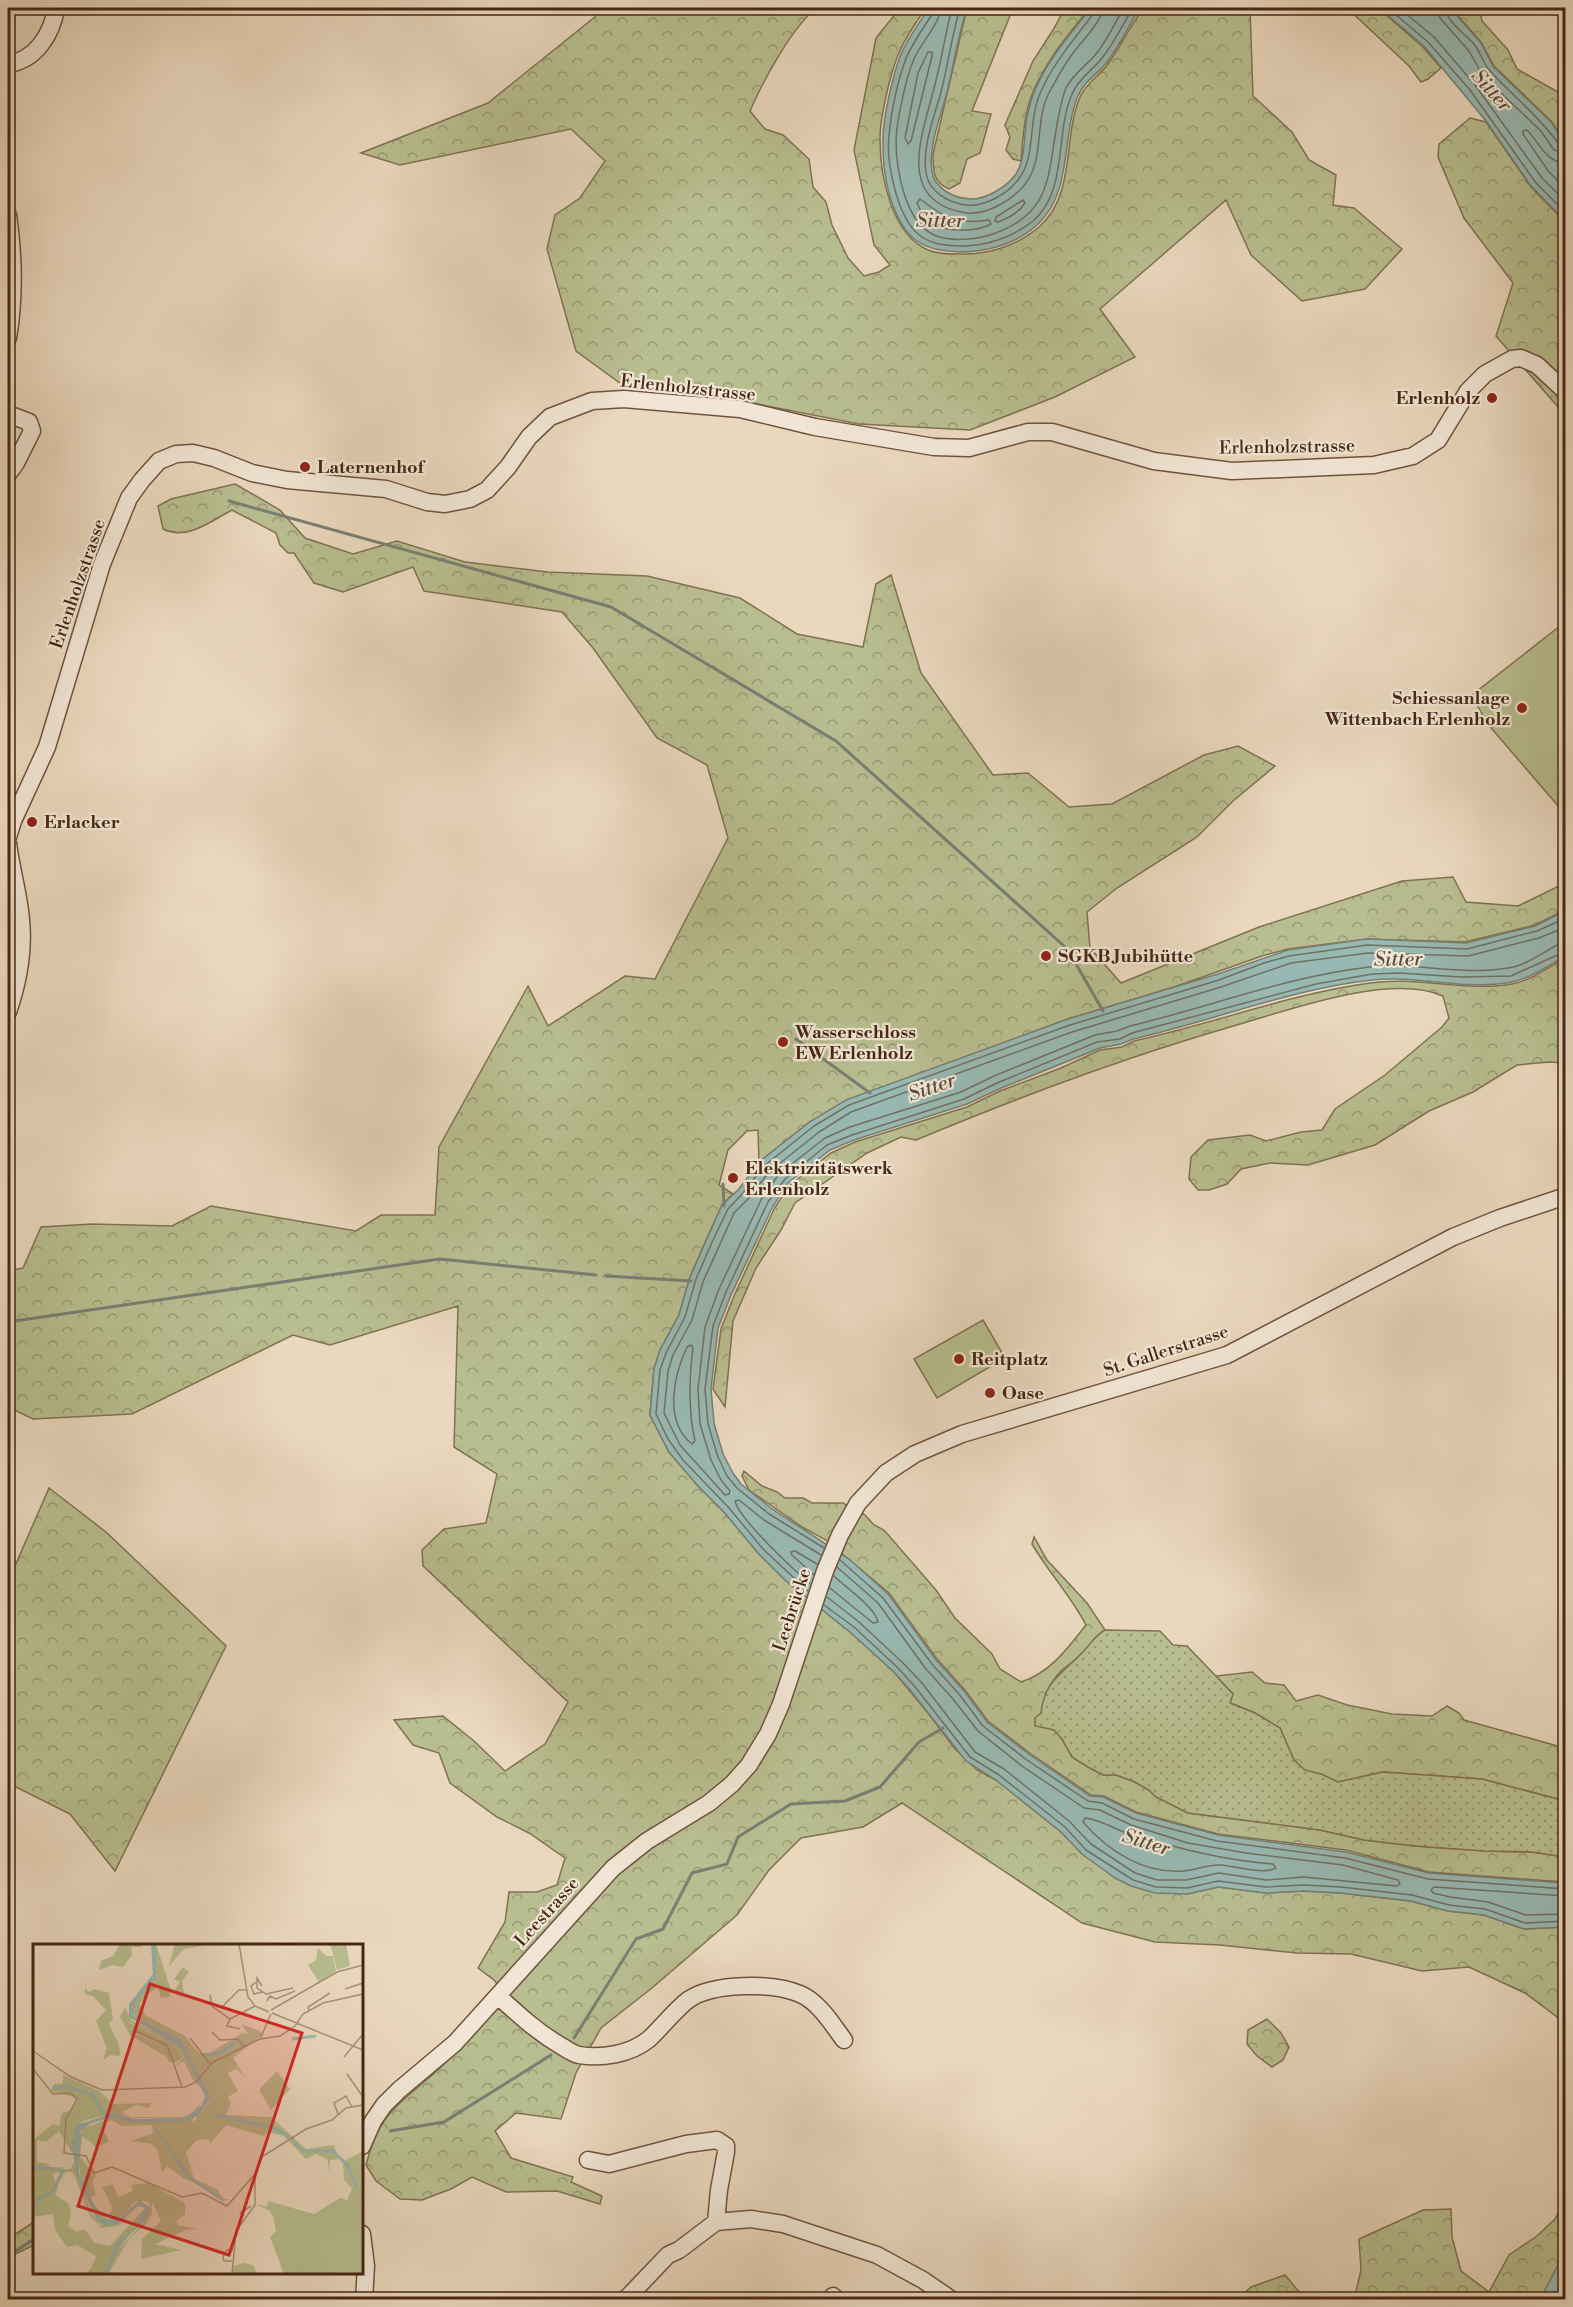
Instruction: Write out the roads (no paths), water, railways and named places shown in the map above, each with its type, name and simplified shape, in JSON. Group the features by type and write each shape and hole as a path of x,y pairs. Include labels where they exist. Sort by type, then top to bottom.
{"street":[{"path":"8,64 16,63 29,56 42,43 49,32 56,8"},
{"path":"8,215 14,276 14,303 8,338"},
{"name":"Erlenholzstrasse","path":"8,837 47,747 102,564 129,498 159,461 176,454 193,453 214,458 252,473 286,480 386,489 406,497 445,504 470,499 487,490 508,467 529,437 550,417 592,401 624,399 740,410 815,427 934,447 969,448 1028,432 1052,432 1154,461 1232,471 1374,465 1413,456 1438,440 1468,391 1485,374 1512,359 1521,358 1537,365 1566,392"},
{"path":"8,414 29,422 32,431 8,474"},
{"path":"8,843 20,908 22,939 17,983 8,1012"},
{"name":"St. Gallerstrasse","path":"851,1513 865,1494 886,1473 928,1447 962,1434 1227,1355 1453,1237 1500,1218 1566,1196"},
{"name":"Leebrücke","path":"774,1721 830,1560 851,1513"},
{"name":"Leestrasse","path":"363,2144 373,2121 384,2105 455,2043 613,1868 647,1842 709,1803 732,1784 759,1750 774,1721"},
{"path":"498,1996 538,2033 577,2055 601,2056 624,2052 647,2041 688,2000 704,1992 727,1988 777,1988 800,1994 822,2012 844,2040"},
{"path":"588,2160 609,2164 686,2144 717,2140 726,2146 726,2152 716,2222"},
{"path":"625,2300 668,2255 679,2250 716,2222 751,2219 783,2224 877,2255 923,2280 952,2300"},
{"path":"363,2242 366,2266 363,2300"}],"water":[{"name":"Sitter","path":"929,8 967,8 936,131 931,162 934,178 941,188 958,197 976,199 995,192 1016,174 1022,160 1026,120 1038,84 1072,31 1091,8 1140,8 1112,55 1078,96 1073,112 1062,180 1049,211 1030,231 1001,246 959,252 928,247 912,237 904,227 888,191 883,139 889,96 901,54"},
{"name":"Sitter","path":"1379,8 1450,8 1481,43 1493,66 1552,123 1565,144 1565,221 1531,186 1486,121 1424,46"},
{"path":"1565,911 1565,956 1526,978 1512,982 1477,985 1389,979 1311,990 1100,1048 967,1104 854,1140 830,1150 788,1183 773,1206 731,1295 718,1328 711,1389 714,1423 723,1454 733,1473 741,1484 772,1509 849,1559 888,1594 936,1660 964,1691 987,1722 1030,1755 1090,1796 1103,1797 1136,1813 1218,1835 1346,1852 1429,1873 1565,1883 1565,1927 1524,1929 1484,1915 1448,1911 1411,1901 1341,1893 1303,1891 1266,1893 1218,1887 1187,1894 1155,1893 1131,1886 1115,1878 1082,1854 1061,1832 996,1780 966,1761 894,1672 850,1632 785,1580 758,1553 669,1452 650,1415 654,1369 660,1350 679,1315 690,1277 722,1205 739,1189 759,1162 811,1121 846,1100 1068,1019 1218,974 1288,950 1367,939 1466,943 1535,926"},
{"path":"1565,2251 1565,2299 1541,2299 1543,2294"}],"waterway":[{"path":"229,501 611,607 836,741 1064,946"},
{"path":"1068,950 1103,1011"},
{"path":"796,1039 870,1093"},
{"path":"723,1184 724,1206"},
{"path":"8,1322 440,1259 596,1275"},
{"path":"606,1276 691,1281"},
{"path":"574,2038 636,1939 663,1929 692,1873 727,1864 738,1837 791,1804 845,1801 880,1787 919,1742 943,1728"},
{"path":"390,2131 444,2122 551,2055"},
{"path":"8,2256 33,2240"}],"place":[{"name":"Erlenholz","path":"1492,398"},
{"name":"Laternenhof","path":"305,467"},
{"name":"Schiessanlage Wittenbach Erlenholz","path":"1522,708"},
{"name":"Erlacker","path":"32,822"},
{"name":"SGKB Jubihütte","path":"1046,956"},
{"name":"Wasserschloss EW Erlenholz","path":"783,1042"},
{"name":"Elektrizitätswerk Erlenholz","path":"733,1178"},
{"name":"Reitplatz","path":"959,1359"},
{"name":"Oase","path":"990,1393"}]}
